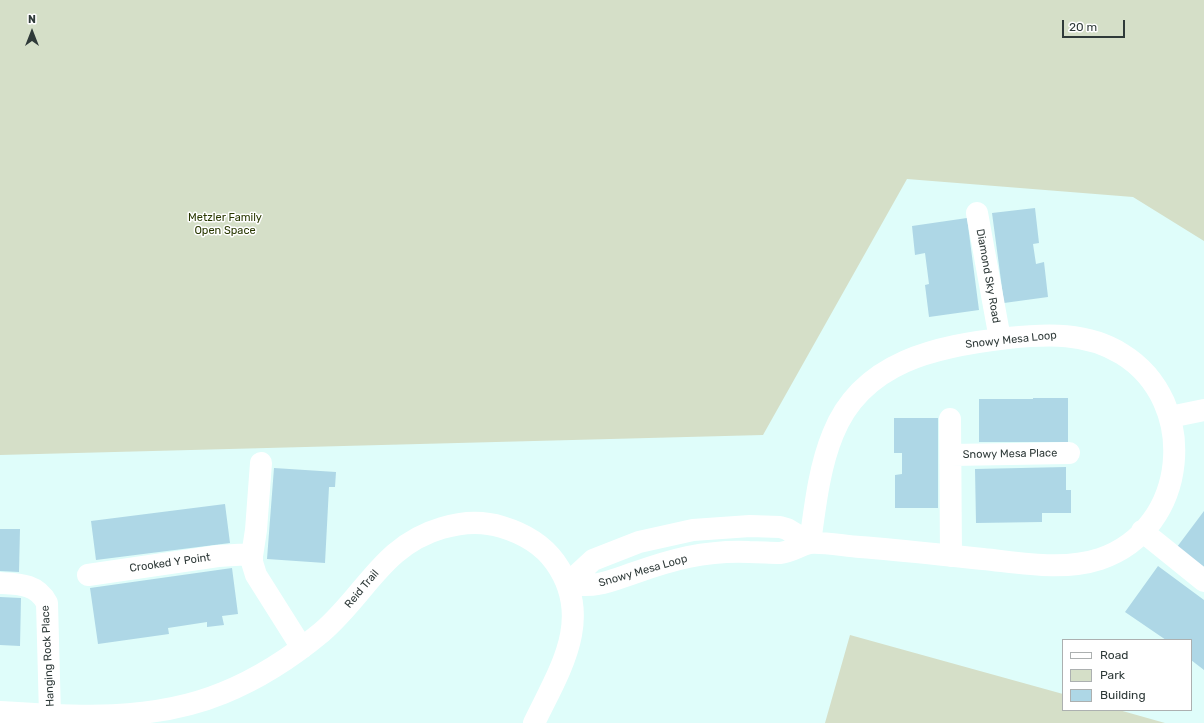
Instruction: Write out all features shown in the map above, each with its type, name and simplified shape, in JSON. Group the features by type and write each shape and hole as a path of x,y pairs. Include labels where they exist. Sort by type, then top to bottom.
{"street":[{"name":"Diamond Sky Road","path":"977,213 1000,339"},
{"name":"Snowy Mesa Loop","path":"567,584 602,584 654,566 686,557 739,552 778,553 810,543 1041,565 1074,564 1102,558 1114,553 1142,531 1157,514 1163,503 1172,477 1175,447 1174,434 1170,418 1157,389 1147,374 1125,355 1111,347 1084,339 1062,335 1038,335 1000,339 925,353 891,368 875,378 861,391 842,416 831,437 822,472 810,543"},
{"path":"1170,418 1204,410"},
{"name":"Snowy Mesa Place","path":"950,419 950,556"},
{"name":"Snowy Mesa Place","path":"950,455 1069,453"},
{"path":"261,463 256,530 252,554 254,571 302,648"},
{"name":"Reid Trail","path":"0,712 77,717 131,714 204,700 249,682 302,648 338,617 392,554 418,537 451,526 466,523 494,525 522,535 546,551 554,561 567,584 574,614 572,639 534,723"},
{"path":"1142,531 1204,581"},
{"name":"Crooked Y Point","path":"88,575 218,556 252,554"},
{"name":"Hanging Rock Place","path":"0,583 31,586 42,595 47,603 50,715"}],"green space":[{"name":"Metzler Family Open Space","path":"0,0 1204,0 1204,241 1133,197 907,179 763,435 0,455"},
{"path":"850,635 1062,694 1062,711 1123,711 1165,723 825,723"}],"building":[{"path":"1035,208 1039,243 1033,244 1036,264 1044,262 1048,297 1004,303 992,213"},
{"path":"967,218 979,310 929,317 925,285 929,284 925,253 915,255 912,226"},
{"path":"1068,398 1068,442 979,442 979,399"},
{"path":"894,418 938,418 938,508 895,508 895,475 902,474 902,453 894,453"},
{"path":"1066,467 1066,490 1071,490 1071,513 1042,513 1042,522 976,523 975,469"},
{"path":"274,468 336,472 335,487 329,487 325,563 267,559"},
{"path":"225,504 230,543 96,560 91,521"},
{"path":"1204,511 1204,567 1177,547"},
{"path":"0,529 20,529 19,572 0,571"},
{"path":"1158,566 1204,600 1204,670 1192,661 1192,639 1165,639 1125,612"},
{"path":"232,568 238,614 222,616 224,625 207,627 207,622 168,628 169,634 98,644 90,588"},
{"path":"0,597 21,598 20,646 0,645"}]}
